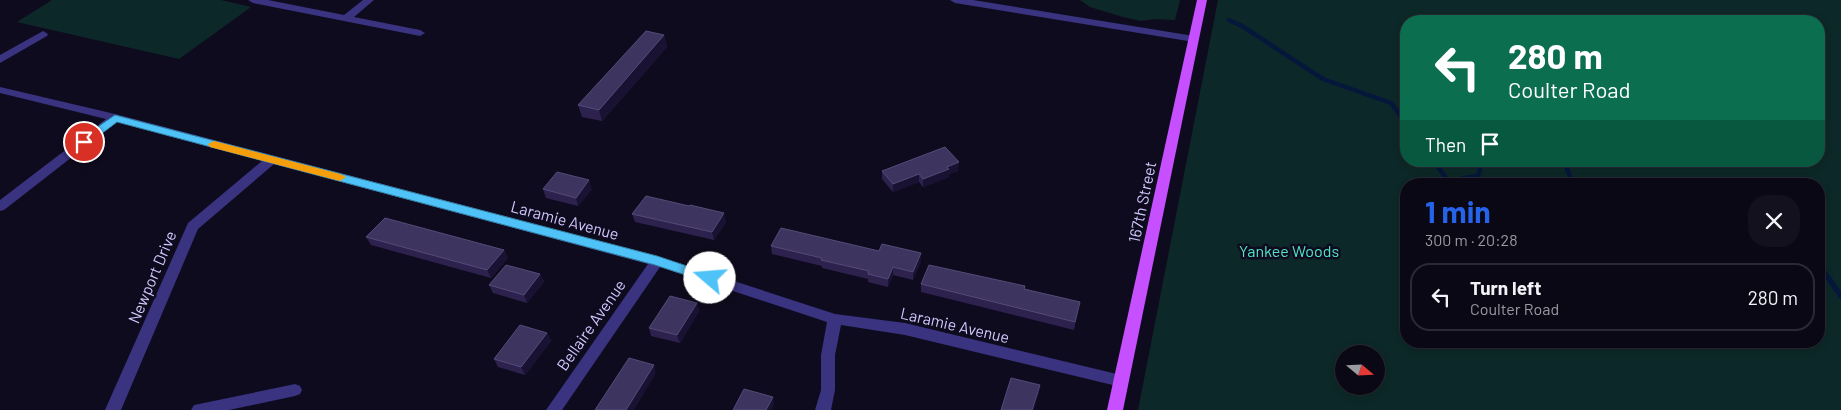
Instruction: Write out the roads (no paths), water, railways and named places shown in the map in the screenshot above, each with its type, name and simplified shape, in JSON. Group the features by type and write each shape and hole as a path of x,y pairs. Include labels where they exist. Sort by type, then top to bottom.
{"main road":[{"name":"167th Street","path":"1115,410 1202,0"}],"street":[{"path":"253,0 420,33"},
{"path":"345,19 369,0"},
{"path":"955,0 1194,39"},
{"path":"0,60 43,34"},
{"name":"Laramie Avenue","path":"0,90 115,118 657,261 835,319 905,329 1121,381"},
{"path":"0,207 115,118"},
{"name":"Newport Drive","path":"113,410 193,226 272,160"},
{"name":"Bellaire Avenue","path":"554,410 657,261"},
{"path":"823,410 828,390 828,355 835,319"},
{"path":"199,410 295,390"}],"waterway":[{"path":"1229,20 1242,26 1323,79 1391,103 1400,115"},
{"path":"1438,167 1446,178"},
{"path":"1466,178 1478,176 1480,167"},
{"path":"1566,167 1571,178"},
{"path":"1825,273 1841,296"}],"park label":[{"name":"Yankee Woods","path":"1289,251"}]}
